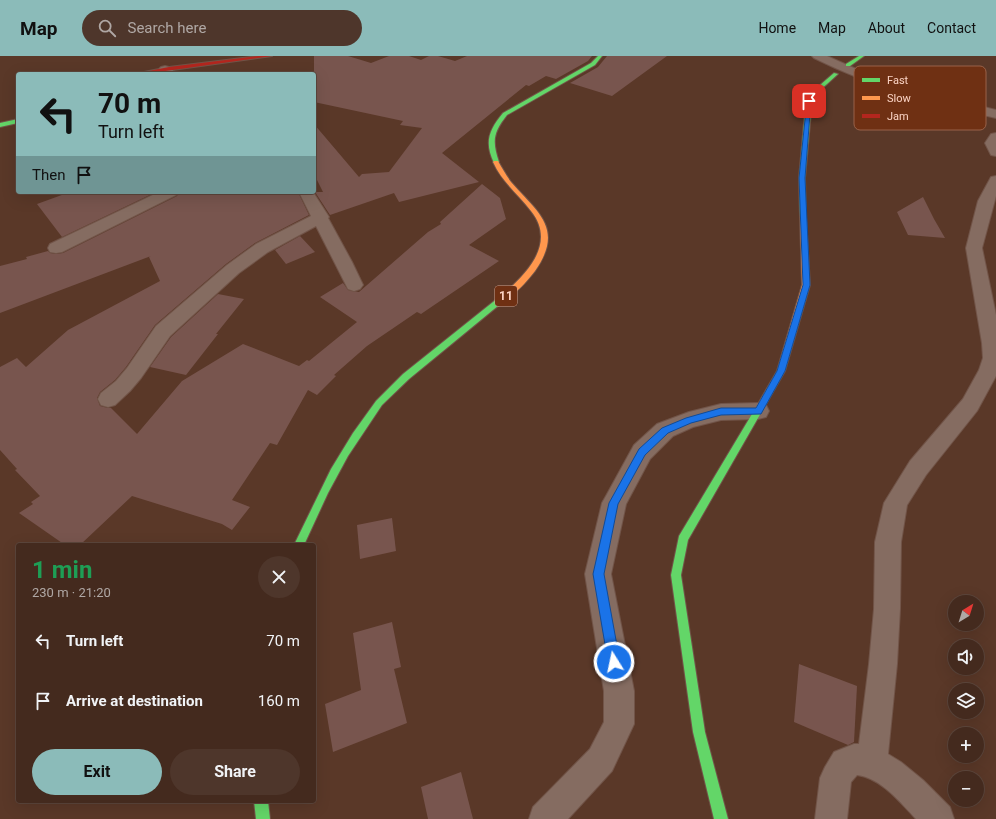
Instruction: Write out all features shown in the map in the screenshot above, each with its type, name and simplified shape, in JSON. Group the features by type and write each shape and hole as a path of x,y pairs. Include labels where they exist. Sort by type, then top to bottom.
{"main road":[{"path":"157,72 270,56"},
{"name":"11","path":"300,543 310,519 355,436 380,402 410,373 513,291 540,258 546,242 544,227 536,212 510,185 498,168 490,145 492,133 496,125 505,114 593,64 600,56"},
{"path":"848,65 862,56"},
{"path":"720,819 699,732 676,575 684,539 781,371 806,285 802,178 809,101 814,93 836,74"},
{"path":"0,125 16,121"},
{"path":"261,803 263,819"}],"street":[{"path":"818,56 854,73"},
{"path":"986,111 996,114"},
{"path":"996,137 992,143 996,152"},
{"path":"872,762 884,664 888,542 896,503 918,468 970,405 989,370 993,358 992,343 974,248 986,201 996,180"},
{"path":"56,248 166,194"},
{"path":"307,194 321,217 354,285"},
{"path":"108,399 123,386 134,373 163,331 233,269 262,248 321,217"},
{"path":"545,819 601,760 619,724 619,691 598,574 614,503 642,452 665,430 689,420 721,412 758,411"},
{"path":"831,819 836,778 845,763 857,759 872,762 893,775 938,819"}],"building":[{"path":"314,56 348,56 371,63 389,56 409,56 421,60 429,56 438,56 455,61 467,56 592,56 588,61 556,79 546,76 529,86 526,85 442,153 479,182 399,202 394,193 330,215 316,194 316,192 323,192 316,178 316,126 359,177 362,174 389,172 422,128 400,125 403,121 316,102 316,72 314,72"},
{"path":"607,56 667,56 612,96 570,83 598,67"},
{"path":"482,184 500,198 506,219 469,245 499,261 421,314 417,312 367,346 334,375 336,376 317,395 308,390 277,445 270,443 232,500 250,507 232,530 222,524 132,496 82,543 62,543 19,513 33,504 31,502 40,496 15,470 17,469 0,450 0,367 17,358 26,367 68,330 160,281 149,257 151,256 0,313 0,266 27,259 26,257 48,251 56,254 63,253 177,196 178,194 299,194 309,215 255,243 226,264 155,325 126,367 115,380 100,392 97,398 100,406 111,408 137,434 182,381 243,344 299,366 307,360 309,361 357,322 320,297 343,283 348,290 359,292 428,232 441,224 440,222"},
{"path":"64,194 152,194 62,237 37,204"},
{"path":"923,197 945,238 908,235 897,212"},
{"path":"300,236 315,252 286,264 275,250"},
{"path":"218,294 244,299 186,375 150,367 171,337"},
{"path":"392,518 396,551 360,559 357,525"},
{"path":"392,622 401,667 394,669 407,723 333,752 325,704 361,690 353,633"},
{"path":"799,664 857,686 854,742 848,745 794,722"},
{"path":"461,772 473,819 428,819 421,787"}],"traffic: fast":[{"path":"496,162 491,141 493,131 505,114 593,64 600,56"},
{"path":"848,65 862,56"},
{"path":"803,217 802,178 809,101 814,93 836,74"},
{"path":"0,125 16,121"},
{"path":"300,543 334,471 367,418 379,403 406,376 511,292"},
{"path":"721,819 699,732 676,575 683,539 758,411"},
{"path":"261,803 263,819"}],"traffic: slow":[{"path":"496,162 508,182 534,210 541,221 545,232 541,254 535,265 528,275 511,292"},
{"path":"758,411 781,371 806,285 803,217"}],"traffic: jam":[{"path":"147,72 270,56"}],"route":[{"path":"614,662 598,574 614,503 642,452 665,430 689,420 721,412 758,411 781,371 806,285 802,178 809,101"}]}
